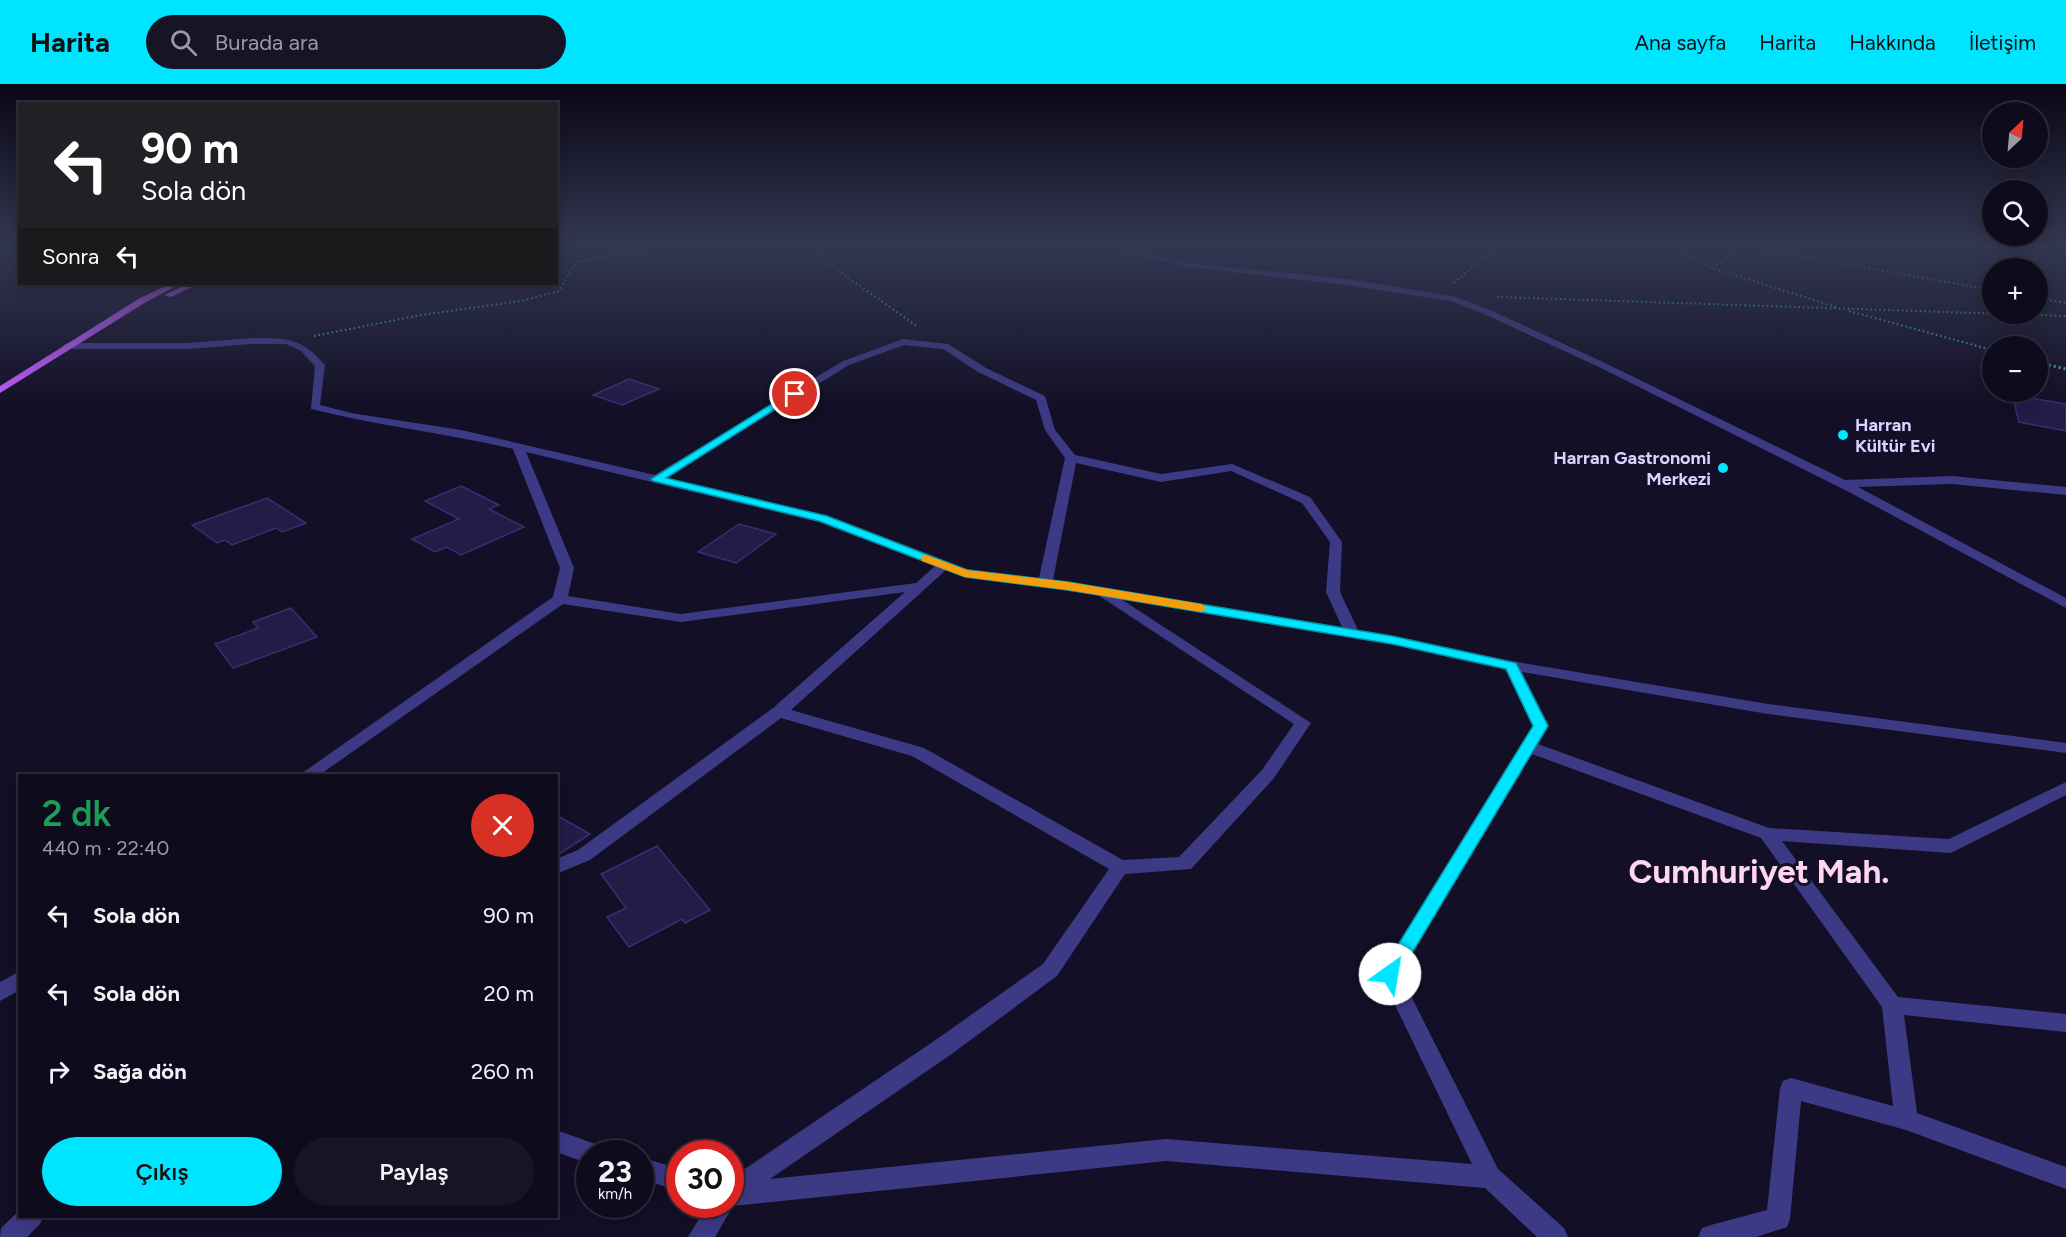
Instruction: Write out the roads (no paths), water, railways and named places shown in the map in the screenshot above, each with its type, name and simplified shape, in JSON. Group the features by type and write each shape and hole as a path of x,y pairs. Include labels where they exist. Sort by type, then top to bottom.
{"main road":[{"path":"0,390 141,301"},
{"path":"95,330 158,301"}],"street":[{"path":"1457,301 1485,310 1602,365 1842,484 2066,604"},
{"path":"67,346 176,346 288,341 304,349 320,364 315,406 351,416 460,433 823,519 965,573 1100,592 1352,633 1511,666 1768,709 2066,748"},
{"path":"657,479 846,363 903,342 945,346 982,370 1041,398 1050,430 1071,458 1161,478 1232,467 1306,500 1336,542 1333,592 1352,633"},
{"path":"309,774 560,600 567,568 518,446"},
{"path":"1045,584 1071,458"},
{"path":"1842,484 1952,480 2066,491"},
{"path":"558,866 584,855 779,712 944,565"},
{"path":"560,600 681,618 922,586"},
{"path":"779,712 918,752 1120,867 1184,864 1268,774 1303,723 1100,592"},
{"path":"1511,666 1541,726 1390,974 1490,1178 1555,1237"},
{"path":"1530,747 1767,834 1951,846 2066,788"},
{"path":"1767,834 1892,1005 1906,1119"},
{"path":"744,1184 945,1046 1050,970 1120,867"},
{"path":"0,993 18,981"},
{"path":"1892,1005 2066,1023"},
{"path":"1711,1237 1778,1219 1791,1088 1906,1119 2066,1178"},
{"path":"558,1143 576,1148"},
{"path":"744,1193 1166,1150 1490,1178"},
{"path":"9,1237 30,1218"},
{"path":"701,1237 713,1218"}],"place":[{"name":"Harran Kültür Evi","path":"1843,435"},
{"name":"Harran Gastronomi Merkezi","path":"1723,468"}],"district":[{"name":"Cumhuriyet Mah.","path":"1759,871"}]}
